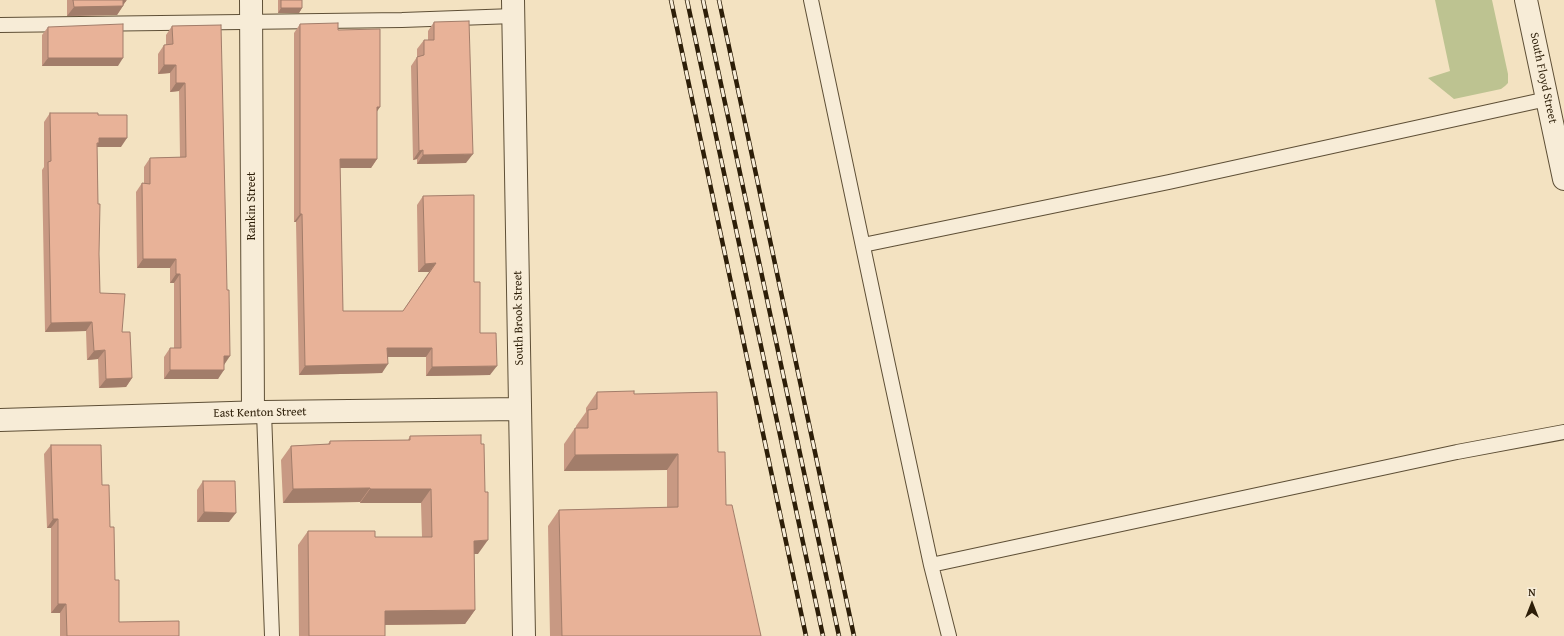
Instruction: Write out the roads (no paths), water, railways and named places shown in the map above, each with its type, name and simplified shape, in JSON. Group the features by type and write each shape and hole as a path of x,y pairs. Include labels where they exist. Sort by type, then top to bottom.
{"street":[{"name":"Rankin Street","path":"250,0 259,412"},
{"name":"South Floyd Street","path":"1526,0 1563,170"},
{"name":"South Brook Street","path":"513,8 524,636"},
{"name":"East Kenton Street","path":"0,420 259,412 520,409"}],"lane":[{"path":"811,0 931,565 949,636"},
{"path":"0,25 402,20 513,8"},
{"path":"863,245 1176,181 1547,99"},
{"path":"259,412 272,636"},
{"path":"931,565 1457,452 1564,432"}],"railway":[{"path":"671,0 806,636"},
{"path":"687,0 823,636"},
{"path":"703,0 839,636"},
{"path":"719,0 854,636"}]}
